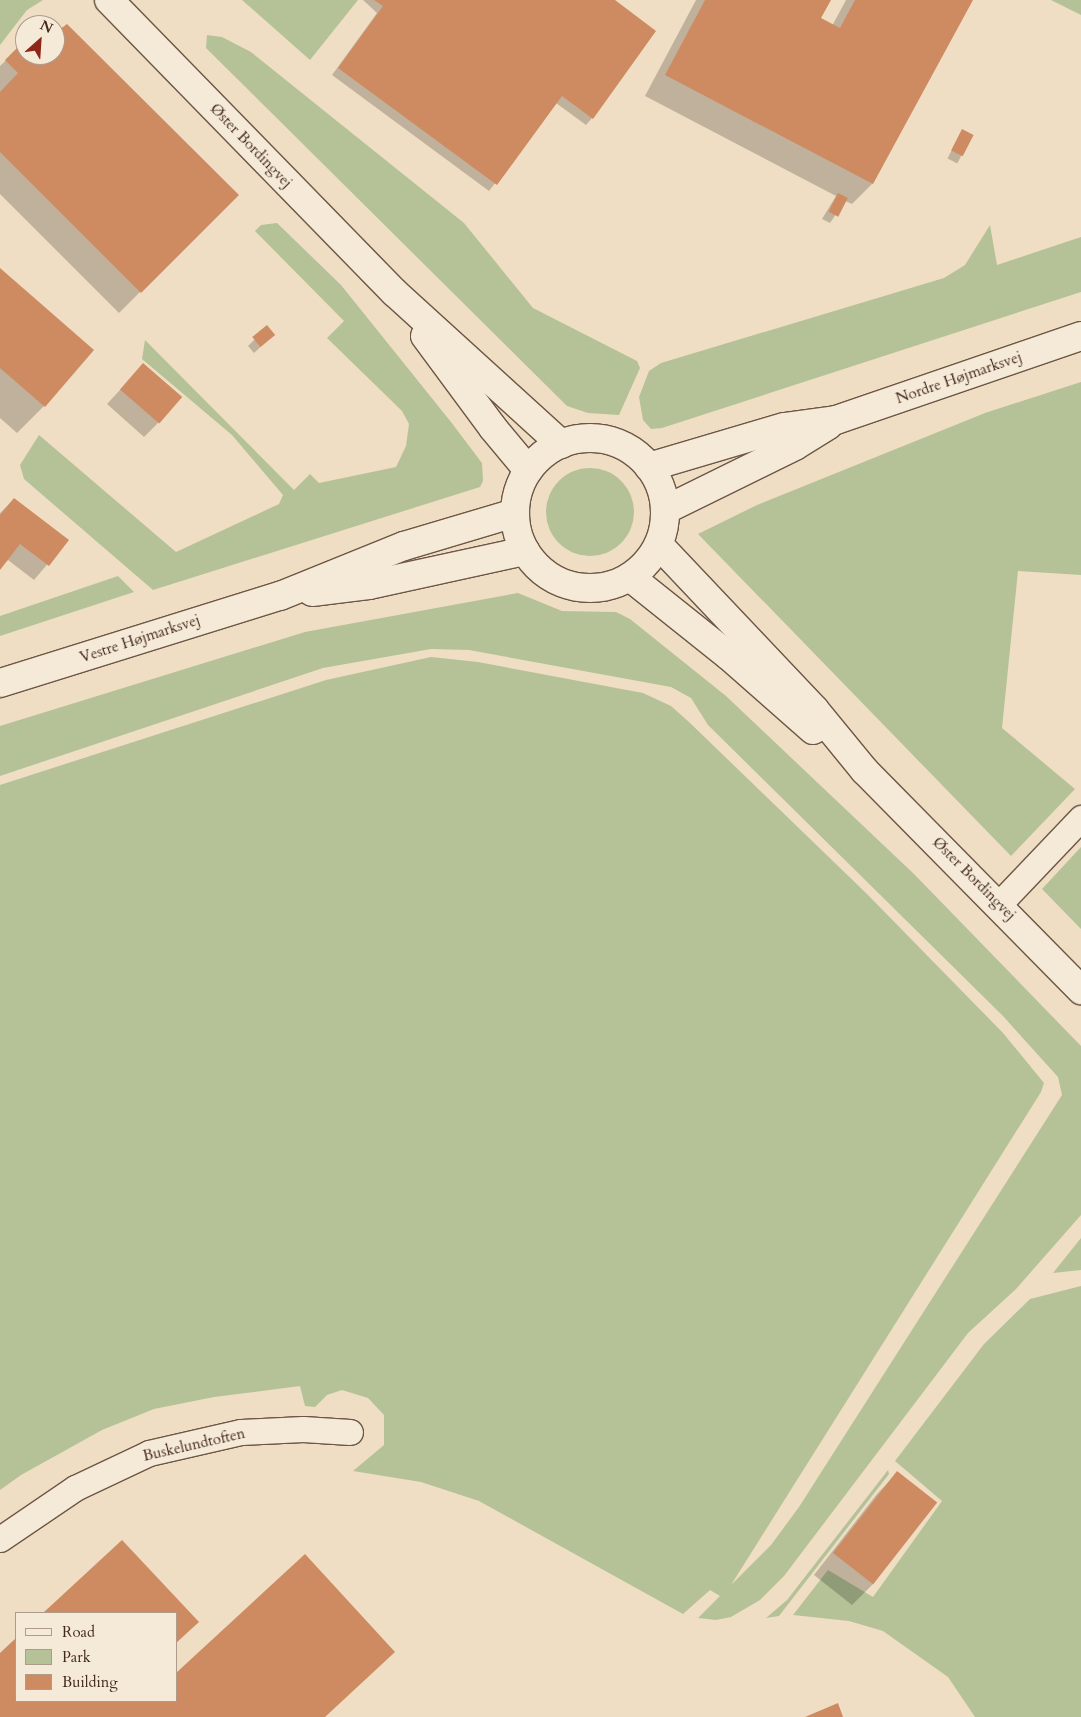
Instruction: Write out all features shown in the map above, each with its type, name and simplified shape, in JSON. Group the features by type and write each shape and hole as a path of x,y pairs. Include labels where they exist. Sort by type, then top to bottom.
{"street":[{"name":"Øster Bordingvej","path":"109,0 394,292 560,444"},
{"name":"Øster Bordingvej","path":"394,292 493,428 528,470"},
{"name":"Nordre Højmarksvej","path":"649,466 784,427 836,420 1081,336"},
{"name":"Nordre Højmarksvej","path":"665,510 795,446 836,420"},
{"path":"594,438 612,441 630,449 649,466 661,487 665,510 658,545 646,563 630,577 605,586 578,588 545,573 525,551 518,533 515,514 517,497 528,470 537,460 560,444 594,438"},
{"name":"Vestre Højmarksvej","path":"0,683 280,596 404,546 515,514"},
{"name":"Øster Bordingvej","path":"658,545 815,710 865,771"},
{"name":"Vestre Højmarksvej","path":"280,596 369,585 525,551"},
{"name":"Øster Bordingvej","path":"630,577 865,771 999,904 1081,990"},
{"path":"999,904 1081,818"},
{"name":"Buskelundtoften","path":"0,1539 75,1488 149,1453 241,1432 303,1429 350,1432"}],"green space":[{"path":"0,0 43,0 27,10 23,15 15,15 15,26 0,45"},
{"path":"242,0 358,0 310,60"},
{"path":"1051,0 1081,0 1081,15"},
{"path":"207,35 222,37 251,52 464,223 533,308 637,361 640,368 619,415 588,413 567,406 206,48"},
{"path":"277,223 341,285 451,422 482,463 483,481 480,487 153,590 24,479 20,465 39,435 176,552 279,504 283,495 232,435 142,359 145,340 294,490 310,474 319,483 396,467 406,446 409,424 402,411 327,338 344,321 255,231 261,225"},
{"path":"990,225 997,265 1081,237 1081,292 662,428 651,429 643,420 639,397 649,371 661,363 944,278 965,265"},
{"path":"1081,382 1081,575 1018,571 1002,728 1075,789 1011,856 698,534 757,505 985,413"},
{"path":"581,468 599,468 615,475 627,487 634,503 634,521 627,537 615,549 599,556 581,556 565,549 553,537 546,521 546,503 553,487 565,475"},
{"path":"118,576 134,592 0,636 0,616"},
{"path":"518,593 562,611 616,612 630,619 726,696 914,874 1081,1046 1081,1215 1016,1289 968,1333 784,1576 760,1600 731,1617 716,1620 698,1618 720,1596 710,1590 683,1614 479,1501 421,1482 353,1471 384,1445 384,1415 368,1398 342,1390 327,1395 315,1407 305,1406 300,1386 214,1397 154,1409 102,1430 21,1475 0,1490 0,785 326,680 431,657 478,662 643,693 671,706 689,722 867,894 1003,1033 1044,1083 1041,1092 731,1585 771,1545 799,1507 1062,1095 1058,1077 1003,1016 708,725 691,698 671,687 469,650 431,649 323,668 0,776 0,726 305,632"},
{"path":"1081,847 1081,929 1042,889"},
{"path":"1081,1238 1081,1270 1053,1273"},
{"path":"1081,1286 1081,1717 975,1717 948,1677 883,1631 849,1621 793,1615 828,1570 873,1597 942,1501 895,1461 984,1344 1030,1299"},
{"path":"888,1470 889,1474 779,1616 766,1618 787,1600"}],"building":[{"path":"374,0 615,0 656,31 593,119 562,96 497,185 338,68 383,6"},
{"path":"705,0 831,0 821,18 840,28 855,0 973,0 873,184 665,75"},
{"path":"67,24 239,195 141,293 0,152 0,92 18,73 5,60 15,50 15,65 65,65 65,26"},
{"path":"962,129 974,135 963,156 951,150"},
{"path":"838,193 848,198 838,217 828,212"},
{"path":"0,268 94,350 45,407 0,368"},
{"path":"267,325 275,335 260,347 252,337"},
{"path":"143,363 182,397 159,424 120,389"},
{"path":"14,498 69,540 49,566 20,544 0,570 0,515"},
{"path":"897,1471 937,1502 873,1584 833,1553"},
{"path":"122,1540 199,1622 178,1641 178,1612 44,1612"},
{"path":"305,1554 395,1652 325,1717 0,1717 0,1653 15,1639 15,1702 178,1702 178,1671"},
{"path":"838,1703 843,1717 805,1717"}]}
